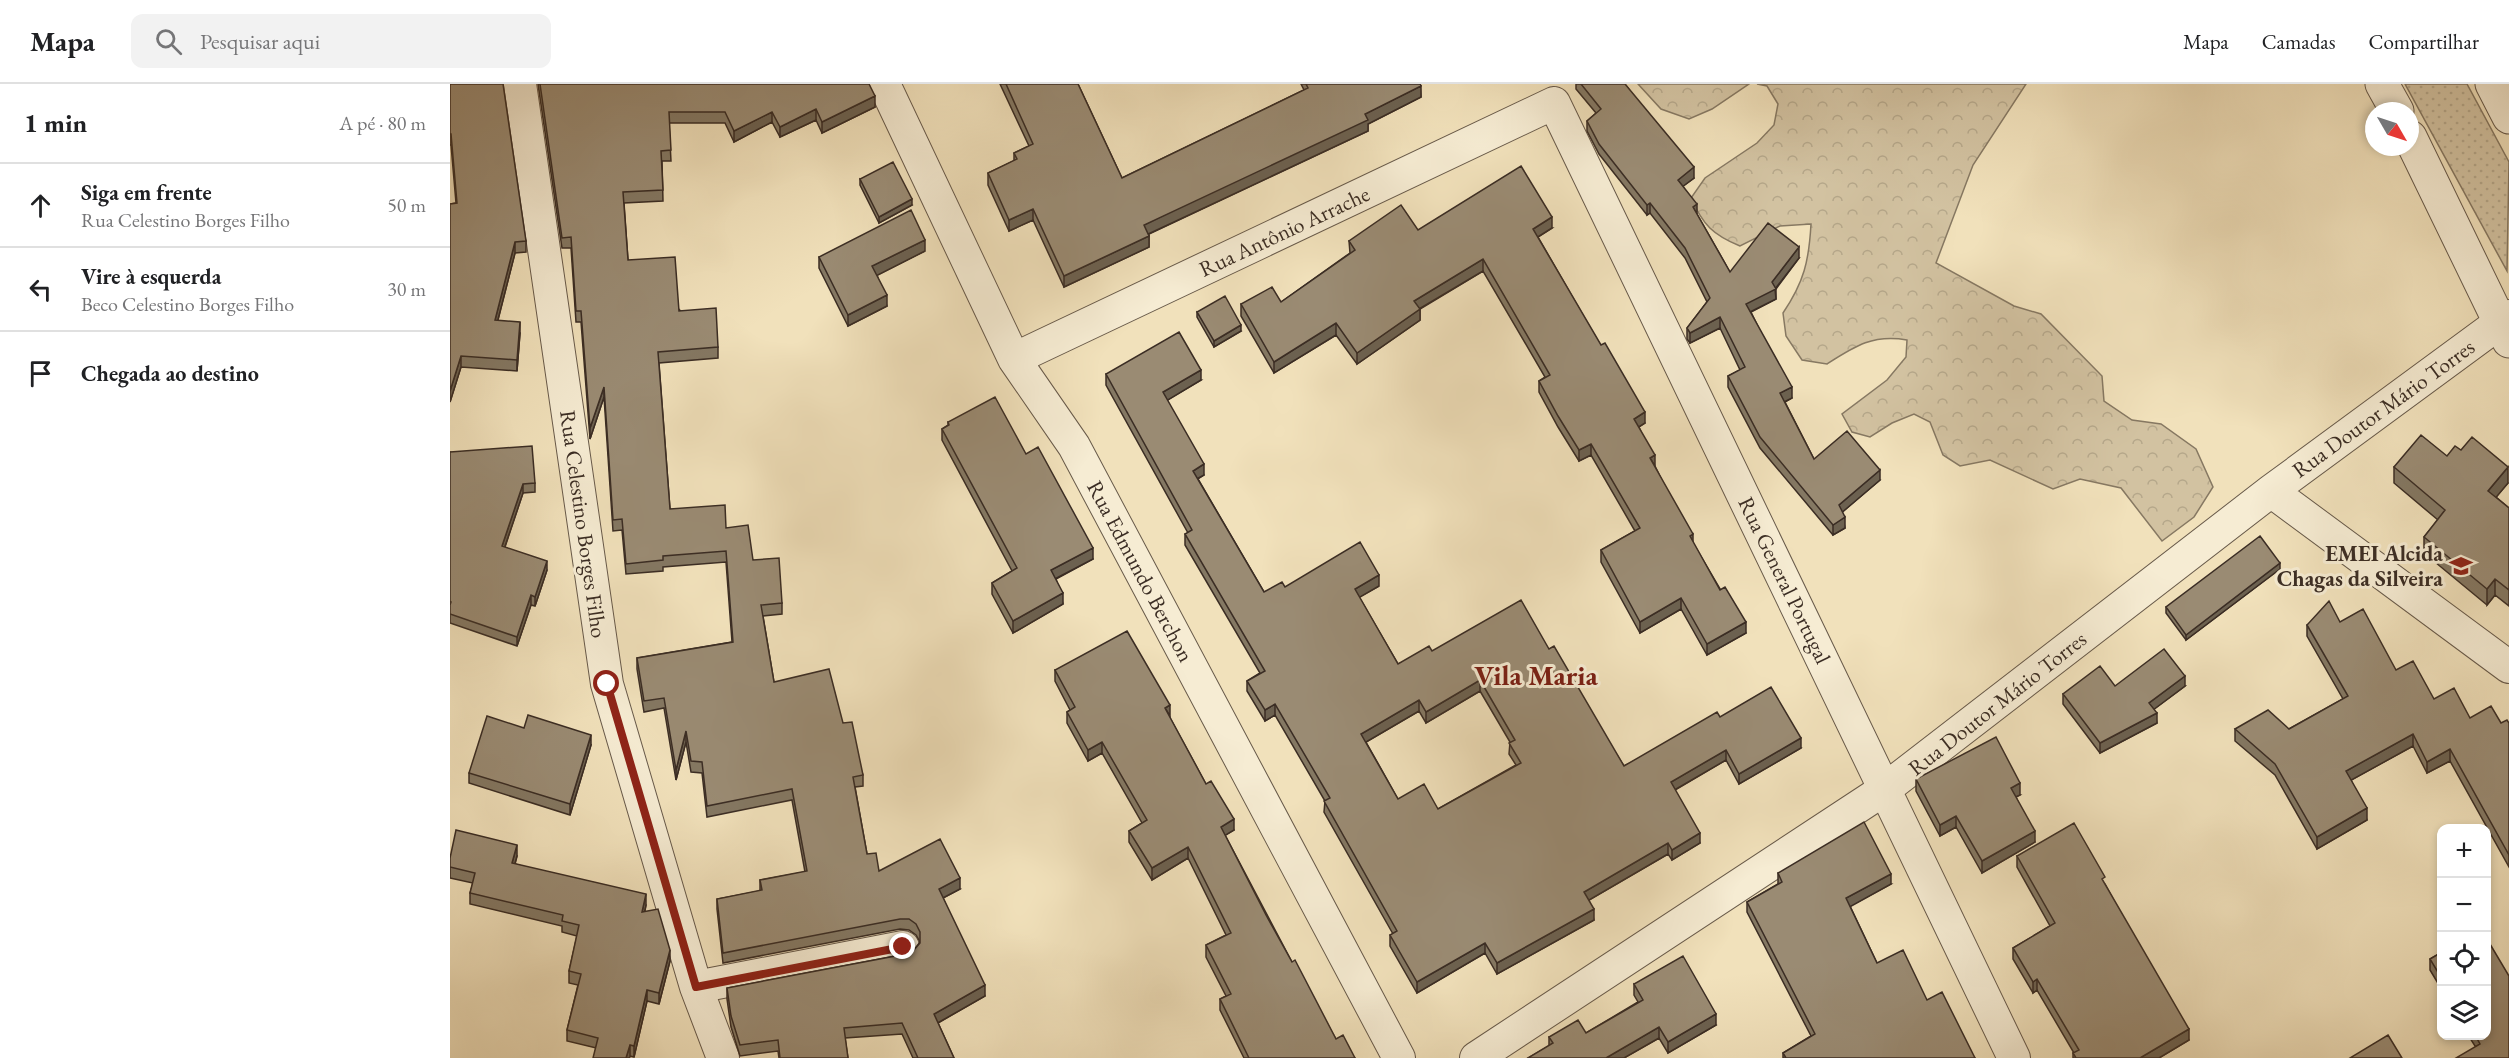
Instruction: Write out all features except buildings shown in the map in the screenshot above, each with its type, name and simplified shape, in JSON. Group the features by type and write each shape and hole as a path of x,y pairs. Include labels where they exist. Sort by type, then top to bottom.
{"street":[{"name":"Rua Celestino Borges Filho","path":"520,84 607,684 696,987 723,1058"},
{"name":"Rua Edmundo Berchon","path":"884,84 1014,359 1074,446 1399,1058"},
{"path":"2382,84 2392,102"},
{"path":"2492,84 2509,117"},
{"name":"Rua Antônio Arrache","path":"1014,359 1556,93"},
{"name":"Rua General Portugal","path":"1556,93 2014,1058"},
{"path":"2419,155 2506,327"},
{"name":"Rua Doutor Mário Torres","path":"1476,1058 1885,789 2271,491 2506,327"},
{"path":"2271,491 2509,667"},
{"path":"696,987 903,947"}],"green space":[{"path":"1638,84 1749,84 1712,109 1689,119 1661,109"},
{"path":"1757,84 2026,84 1973,165 1936,263 2014,306 2041,314 2102,376 2104,401 2132,420 2161,424 2196,449 2213,487 2194,517 2162,541 2121,488 2080,479 2053,489 1990,460 1960,466 1943,455 1930,422 1914,414 1892,423 1870,437 1852,432 1842,414 1887,380 1906,357 1907,340 1874,340 1827,364 1802,360 1786,336 1783,313 1801,281 1809,249 1811,224 1780,226 1740,246 1723,238 1710,228 1691,198 1705,178 1757,143 1774,125 1778,104 1767,86"},
{"path":"2405,84 2467,84 2509,162 2507,271 2419,110 2419,102 2415,102"}],"place":[{"name":"EMEI Alcida Chagas da Silveira","path":"2461,566"}],"district":[{"name":"Vila Maria","path":"1536,675"}],"route":[{"path":"607,684 696,987 903,947"}]}
